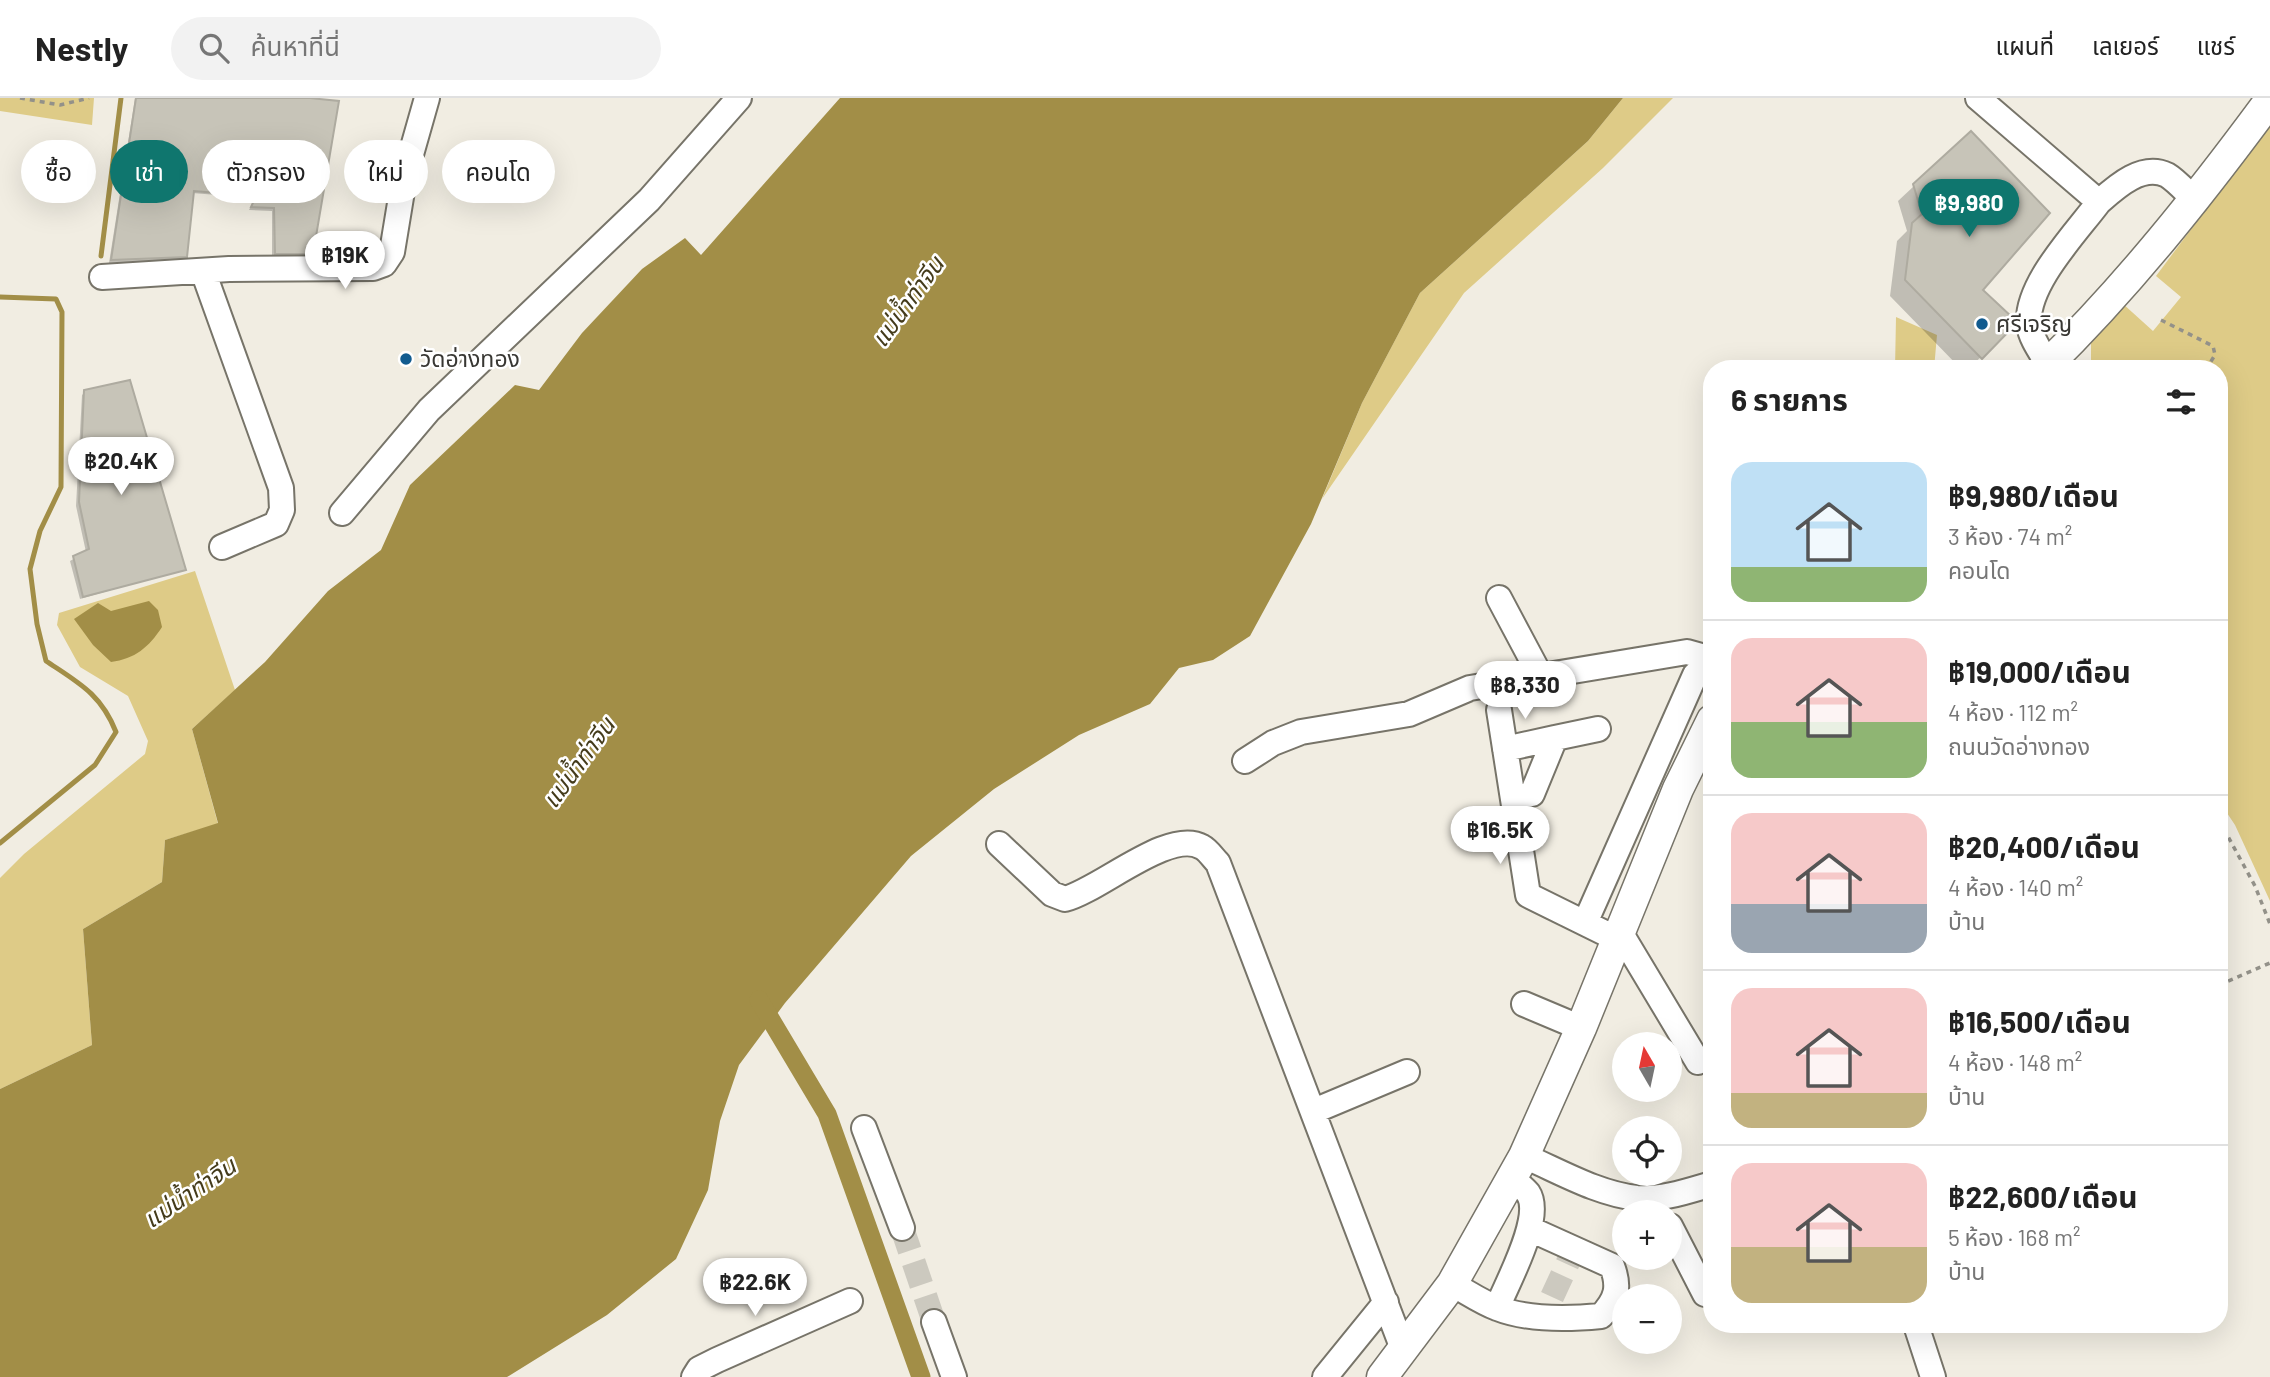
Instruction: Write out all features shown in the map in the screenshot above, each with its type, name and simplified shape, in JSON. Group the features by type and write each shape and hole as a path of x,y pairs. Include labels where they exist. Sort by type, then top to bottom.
{"main road":[{"path":"2053,360 2110,302 2196,201 2270,100"},
{"path":"1382,1377 1452,1284 1518,1167 1581,1028 1678,789 1703,738"}],"street":[{"path":"102,277 203,271 373,268 384,264 392,252 404,179 427,98"},
{"path":"342,513 429,410 649,200 739,98"},
{"path":"1978,98 2099,202"},
{"path":"2043,360 2029,325 2030,302 2043,276 2099,202 2126,179 2152,172 2167,175 2196,201"},
{"path":"203,271 281,488 282,510 276,524 222,547"},
{"path":"1499,598 1541,677"},
{"path":"1245,761 1273,743 1301,732 1409,714 1470,688 1687,652 1703,667 1585,923"},
{"path":"1499,710 1528,895 1585,923 1619,936 1698,1062"},
{"path":"1505,749 1598,729"},
{"path":"1513,797 1532,794 1555,738"},
{"path":"999,844 1052,894 1065,899 1135,865 1156,850 1187,843 1203,847 1217,863 1403,1349"},
{"path":"1524,1004 1581,1028"},
{"path":"1314,1111 1407,1072"},
{"path":"863,1128 902,1228"},
{"path":"1518,1167 1639,1200"},
{"path":"1497,1308 1530,1229 1533,1213 1518,1167"},
{"path":"1672,1200 1703,1188"},
{"path":"1452,1284 1497,1308 1548,1306 1601,1316 1612,1305 1619,1285 1612,1266 1573,1253 1530,1229"},
{"path":"1682,1249 1703,1290"},
{"path":"694,1377 699,1369 717,1360 850,1301"},
{"path":"1325,1377 1385,1302"},
{"path":"934,1322 954,1377"},
{"path":"1919,1333 1933,1377"}],"path":[{"path":"20,98 60,105 89,98"},
{"path":"2161,320 2213,346 2215,355 2212,360"},
{"path":"2228,836 2255,886 2270,924"},
{"path":"2228,981 2270,963"}],"shaded area":[{"path":"0,98 94,98 92,125 0,111"},
{"path":"1623,98 1673,98 1603,168 1464,293 1322,499 1362,403 1420,293 1588,141"},
{"path":"2270,124 2270,901 2228,814 2228,360 2091,360 2091,333 2122,303 2153,331 2181,297 2156,276"},
{"path":"1896,317 1937,335 1935,360 1895,360"},
{"path":"195,571 235,690 192,729 218,824 165,840 162,882 83,929 92,1045 0,1089 0,878 24,854 145,754 148,741 128,696 80,667 57,625 59,613"}],"water":[{"name":"แม่น้ำท่าจีน","path":"840,98 1623,98 1588,141 1420,293 1362,403 1311,524 1250,636 1213,660 1179,668 1150,704 1079,735 994,789 911,856 785,1003 739,1065 720,1121 708,1190 676,1259 607,1315 507,1377 0,1377 0,1089 92,1045 83,929 162,882 165,840 218,823 192,729 265,662 328,591 381,550 410,485 515,385 539,390 582,333 642,269 685,238 701,255"},
{"path":"149,601 158,610 162,627 141,651 120,660 111,662 93,645 74,619 98,603 111,611"}],"building":[{"path":"136,98 310,98 339,101 330,154 330,140 202,140 202,192 194,191 187,257 111,260 120,203 188,203 188,140 130,140"},
{"path":"1971,131 2050,213 1983,290 2014,319 2014,326 1982,359 1905,280 1912,223 1922,214 1913,184"},
{"path":"253,203 322,203 313,254 275,254 274,208 251,207"},
{"path":"130,380 186,570 83,597 73,556 89,549 79,502 84,390"}],"waterway":[{"path":"101,256 121,98"},
{"path":"0,297 56,299 62,312 61,487 40,531 30,569 37,624 46,661 88,690 103,708 116,732 95,765 0,843"},
{"path":"759,1000 827,1114 921,1377"}],"tunnel":[{"path":"902,1228 934,1322"},
{"path":"1552,1297 1570,1258"}],"place":[{"name":"ศรีเจริญ","path":"1982,324"},
{"name":"วัดอ่างทอง","path":"406,359"}]}
